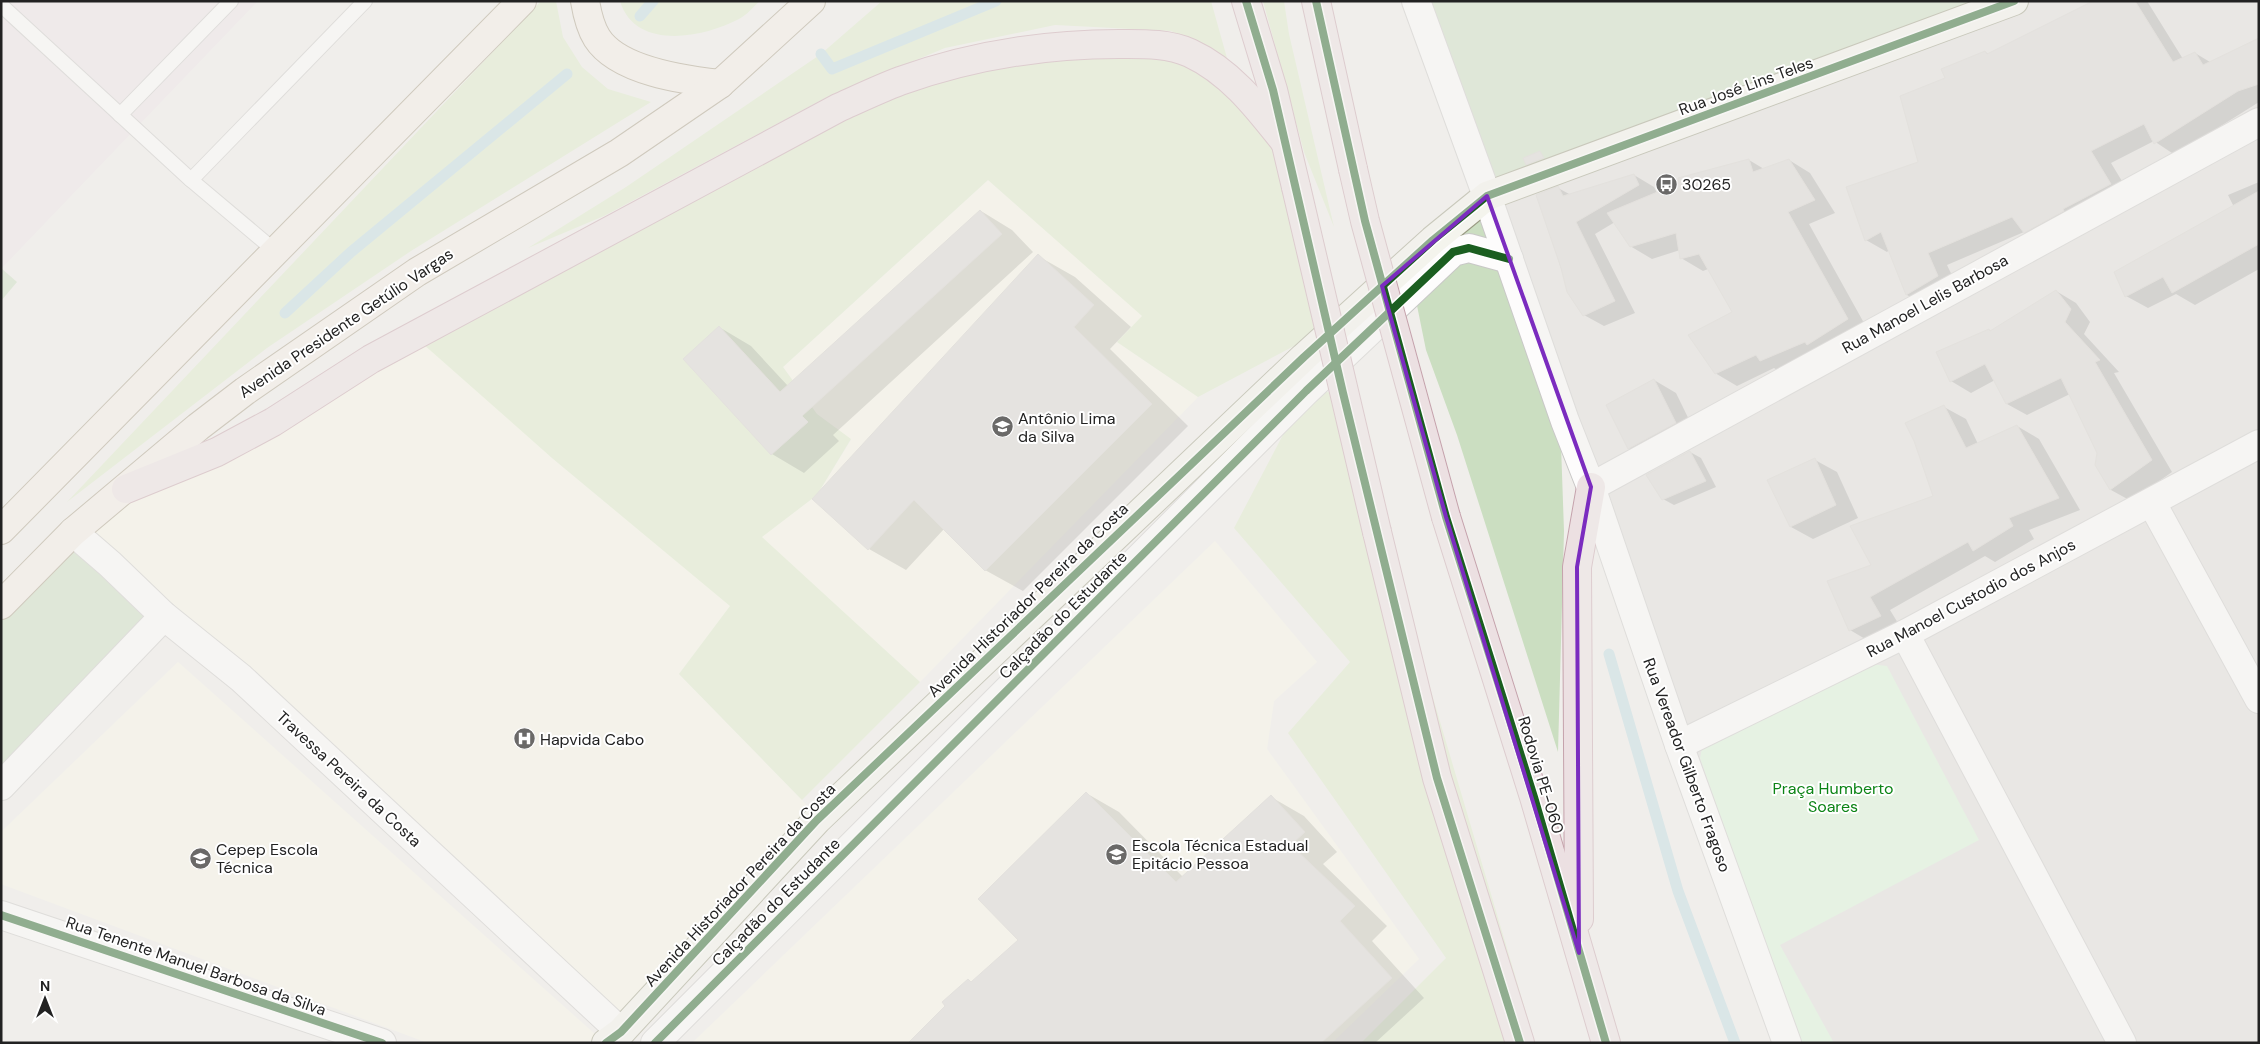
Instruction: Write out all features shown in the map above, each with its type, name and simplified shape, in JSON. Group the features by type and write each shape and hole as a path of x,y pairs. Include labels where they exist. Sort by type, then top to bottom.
{"highway":[{"path":"1246,1 1263,56 1285,142 1436,778 1520,1043"},
{"name":"Rodovia PE-060","path":"1316,1 1364,221 1446,517 1534,797 1606,1043"},
{"path":"126,489 225,448 273,422 371,359 764,146 838,108 890,85 944,67 996,54 1048,48 1101,44 1170,46 1202,59 1239,87 1285,142"},
{"path":"1579,953 1577,567 1591,487"}],"main road":[{"path":"1,530 274,250 522,1"},
{"path":"585,1 597,39 620,59 679,79 720,84"},
{"name":"Avenida Presidente Getúlio Vargas","path":"1,605 73,532 221,409 417,272 619,153 720,84 811,1"}],"street":[{"name":"Rua Vereador Gilberto Fragoso","path":"1416,1 1487,196 1565,421 1591,487 1678,745 1788,1043"},
{"name":"Rua José Lins Teles","path":"1487,196 2014,1"},
{"name":"Rua Manoel Lelis Barbosa","path":"1591,487 2259,122"},
{"name":"Avenida Historiador Pereira da Costa","path":"614,1038 817,820 1304,357 1433,240 1487,196"},
{"name":"Calçadão do Estudante","path":"655,1043 1306,392 1454,252 1469,248 1508,259"},
{"name":"Rua Manoel Custodio dos Anjos","path":"1678,745 1905,634 2259,444"},
{"path":"2152,503 2259,699"},
{"name":"Travessa Pereira da Costa","path":"73,532 110,564 164,616 240,678 614,1038"},
{"path":"1,786 164,616"},
{"path":"1905,634 2122,1043"},
{"name":"Rua Tenente Manuel Barbosa da Silva","path":"1,915 382,1043"}],"lane":[{"path":"120,114 231,1"},
{"path":"191,180 365,1"},
{"path":"1,5 191,180 274,250"}],"highlighted area":[{"path":"1487,196 1591,487 1577,567 1579,953 1446,517 1382,286"}],"shaded area":[{"path":"1,1 258,1 1,269"},
{"path":"2014,1 2259,1 2259,1043 1794,1043 1487,197"},
{"name":"Antônio Lima da Silva","path":"988,180 1143,316 1117,342 1198,397 920,682 761,537 817,495 851,440 817,414 783,367"},
{"name":"Hapvida Cabo","path":"414,336 490,399 552,458 731,606 679,674 802,800 817,820 621,1032 73,532"},
{"name":"Escola Técnica Estadual Epitácio Pessoa","path":"1215,541 1317,662 1274,701 1267,749 1419,959 1332,1043 692,1043"},
{"name":"Cepep Escola Técnica","path":"178,662 596,1035 588,1043 428,1043 1,884 1,832"}],"green space":[{"path":"541,1 556,1 563,37 582,67 608,89 651,102 411,251 267,348 67,502"},
{"path":"620,1 760,1 742,17 724,26 689,35 672,36 655,34 640,28 628,17"},
{"path":"882,1 1211,1 1227,58 1171,31 1055,25 945,48 829,96 604,216 528,248 626,187 821,54"},
{"path":"1263,1 1284,1 1289,34 1334,227 1304,152"},
{"path":"1427,1 2014,1 1487,196"},
{"path":"1081,56 1162,58 1273,90 1328,328 1198,397 1117,342 1142,316 988,180 783,367 817,414 851,439 817,495 762,537 920,682 802,800 679,674 730,606 552,458 414,336 597,238 927,80 999,62"},
{"path":"1484,218 1561,445 1564,531 1558,752 1457,435 1426,350 1410,271"},
{"path":"1,268 17,282 1,301"},
{"path":"1306,391 1343,393 1535,1043 1361,1043 1446,958 1288,733 1350,662 1234,528"},
{"path":"73,532 164,616 1,785 1,605"},
{"name":"Praça Humberto Soares","path":"1862,663 1887,666 1979,840 1780,945 1834,1043 1799,1043 1700,758 1702,748"}],"building":[{"path":"2093,1 2135,1 2173,62 2195,52 2203,65 2259,38 2259,84 2238,91 2154,144 2144,124 2091,151 2111,184 2063,209 2064,211 2024,233 2012,217 1928,253 1938,276 1906,295 1881,232 1865,241 1846,187 1918,162 1900,96 1945,78 1941,69 1985,51 1987,54"},
{"path":"1540,151 1544,158 1526,165 1523,158"},
{"path":"1749,159 1753,172 1789,159 1815,200 1788,212 1848,319 1807,345 1805,342 1760,361 1756,355 1715,374 1688,335 1732,312 1699,254 1680,259 1676,233 1630,247 1607,213 1679,183 1678,178"},
{"path":"1634,174 1639,185 1576,222 1615,301 1583,316 1567,292 1561,268 1536,195 1558,186 1563,196"},
{"path":"2259,191 2259,244 2172,293 2163,277 2125,297 2114,272"},
{"path":"980,210 1002,234 802,416 808,422 771,455 683,359 719,326 780,392"},
{"path":"1038,254 1094,305 1074,327 1152,404 985,571 914,500 868,550 812,499"},
{"path":"2056,290 2071,309 2065,322 2100,360 2095,362 2152,460 2110,490 2095,465 2097,453 2061,378 2006,404 1985,364 1950,382 1936,352 1989,329 1990,331"},
{"path":"1654,379 1676,423 1628,449 1606,405"},
{"path":"1944,405 1966,448 2017,425 2059,498 2009,518 2013,526 1973,551 1968,542 1870,597 1881,616 1849,631 1827,581 1871,565 1850,526 1933,496 1914,441 1905,423"},
{"path":"1690,451 1706,481 1662,500 1646,475"},
{"path":"1815,458 1836,505 1790,527 1767,480"},
{"path":"1086,792 1176,882 1271,795 1305,832 1291,845 1355,906 1340,921 1392,978 1321,1043 908,1043 945,1006 942,1002 968,979 971,982 1018,940 978,899"}],"waterway":[{"path":"640,16 653,1"},
{"path":"821,54 832,69 996,1"},
{"path":"285,313 351,252 567,74"},
{"path":"1609,654 1678,891 1735,1043"}],"cycle path":[{"path":"1246,1 1273,90 1343,393 1437,778 1520,1043"},
{"path":"1316,1 1365,221 1446,517 1534,797 1606,1043"},
{"path":"606,1043 621,1032 817,820 1304,357 1433,240 1487,196 2014,1"},
{"path":"655,1043 1306,391 1453,252 1469,248 1509,259"},
{"path":"1,915 382,1043"}],"place":[{"name":"30265","path":"1666,184"},
{"name":"Antônio Lima da Silva","path":"1002,427"},
{"name":"Hapvida Cabo","path":"524,739"},
{"name":"Escola Técnica Estadual Epitácio Pessoa","path":"1116,854"},
{"name":"Cepep Escola Técnica","path":"200,858"}]}
